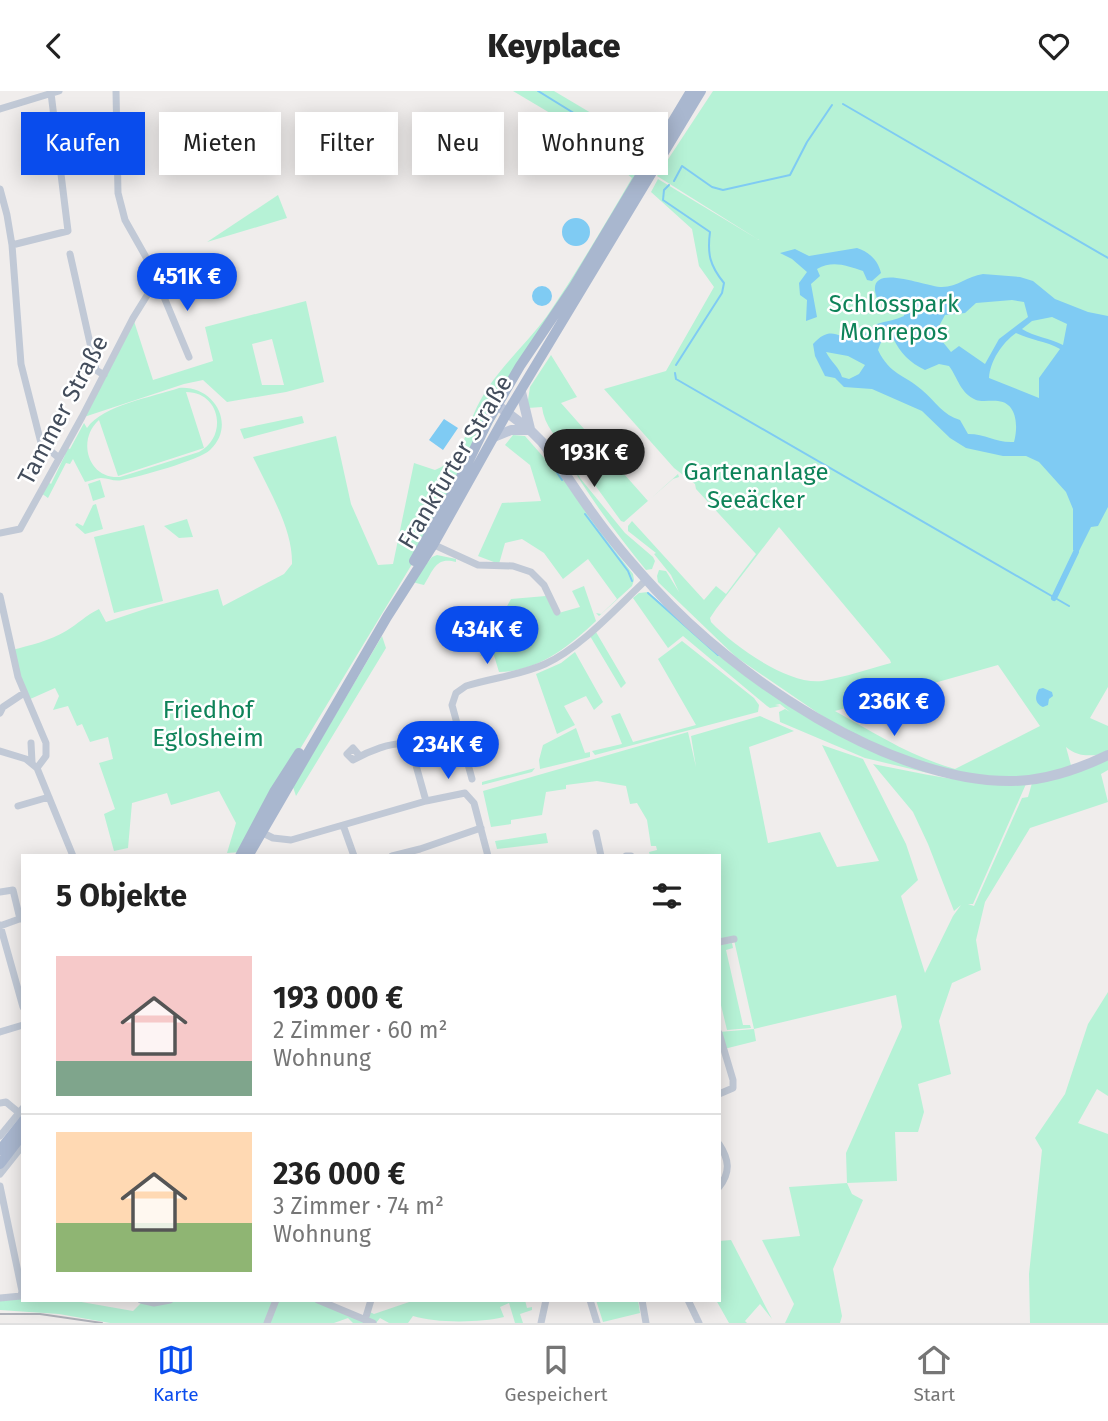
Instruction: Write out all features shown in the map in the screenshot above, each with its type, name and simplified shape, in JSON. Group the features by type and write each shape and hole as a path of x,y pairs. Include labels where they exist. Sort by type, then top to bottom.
{"main road":[{"name":"Frankfurter Straße","path":"430,543 497,405 533,345 574,286 691,91"},
{"name":"Frankfurter Straße","path":"241,854 259,830 701,91"},
{"path":"521,392 530,430"},
{"path":"497,405 530,430 552,454 603,529 674,610 729,658 795,704 853,737 899,758 957,776 1020,781 1072,769 1108,755"},
{"path":"494,437 511,430 530,430"},
{"path":"0,1150 21,1116"},
{"path":"0,1164 21,1137"}],"street":[{"path":"29,91 31,100"},
{"path":"116,91 118,193 125,220 151,267 175,319 189,358"},
{"path":"0,109 55,92 68,231 12,245"},
{"path":"0,188 8,215 12,245 21,364 41,443 59,458"},
{"path":"70,254 96,370 104,375"},
{"name":"Tammer Straße","path":"0,533 20,529 133,318 156,281"},
{"path":"430,543 478,565 513,566 531,572 544,585 557,612"},
{"path":"472,779 452,705 456,693 467,686 539,666 558,657 646,580"},
{"path":"0,596 2,617 18,677 46,743 46,756 35,765"},
{"path":"0,713 3,707 24,693"},
{"path":"31,743 35,765 72,854"},
{"path":"359,755 399,744 411,745 426,801"},
{"path":"0,751 35,765"},
{"path":"259,830 273,838 291,840 460,793 469,795 474,803 488,854"},
{"path":"18,806 49,797"},
{"path":"343,825 353,854"},
{"path":"400,854 481,828"},
{"path":"596,833 601,854"},
{"path":"0,892 13,890 21,918 0,926 21,1000"},
{"path":"721,942 734,939"},
{"path":"0,1032 21,1025"},
{"path":"721,1041 733,1088 721,1093"},
{"path":"0,1103 6,1102 21,1113"},
{"path":"0,1136 21,1115"},
{"path":"0,1174 21,1148"},
{"path":"721,1148 729,1168 721,1184"},
{"path":"0,1186 21,1296 0,1298"},
{"path":"267,1323 275,1302"},
{"path":"323,1302 369,1321 371,1302"},
{"path":"541,1323 545,1302"},
{"path":"591,1302 597,1323"},
{"path":"642,1302 646,1323"},
{"path":"689,1302 699,1323"}],"green space":[{"path":"513,91 554,91 589,112 548,112"},
{"path":"713,91 1108,91 1108,687 1090,718 1108,726 1108,753 1081,755 1066,747 1072,769 1035,779 957,776 853,737 736,657 658,582 659,570 666,571 679,592 671,575 654,554 656,553 628,531 632,521 704,600 716,586 726,594 756,554 696,489 695,484 674,468 604,389 666,371 714,287 699,266 692,229 651,192 658,179 759,240 657,176 668,175 668,159","holes":["779,527 891,663 831,679 808,681 778,671 748,653 711,622 710,618","998,665 1040,726 955,769 908,751 835,711"]},
{"name":"Friedhof Eglosheim","path":"628,175 640,175 549,323 426,541 274,792 242,852 227,853 236,823 219,791 171,805 167,793 132,803 128,848 114,851 104,814 115,809 99,763 113,759 108,737 90,742 82,724 77,726 68,706 53,710 59,696 55,688 28,700 12,650 60,634 99,609 106,622 218,589 223,606 284,574 292,564 288,537 253,457 336,436 351,504 378,565 393,564 414,463 435,470 453,458 464,441 487,389 547,316 632,178"},
{"path":"278,195 287,218 207,242"},
{"path":"306,301 324,382 286,392 227,402 203,380 81,418 133,318 153,380 213,361 205,327","holes":["272,339 284,385 262,385 252,344"]},
{"path":"551,355 577,397 561,403 648,501 624,522 571,452 552,432 542,407 527,406 530,387"},
{"path":"179,388 202,393 218,409 221,429 218,440 210,450 182,463 119,480 101,478 85,482 73,459 70,464 66,463 48,498 41,493 47,481 51,484 65,455 62,452 65,447 70,449 84,423 87,428 104,413","holes":["186,392 207,399 213,407 217,426 208,445 199,452 120,477 109,476 93,465 87,447 88,437 99,420 118,476 204,448"]},
{"path":"302,416 304,423 244,439 240,429"},
{"path":"513,435 525,436 546,460 550,459 633,574 632,586 599,616 596,613 601,614 617,599 588,559 563,579 544,553 522,539 505,543 499,564 478,556 502,503 541,501 530,465 505,445"},
{"path":"567,454 580,478 625,533 653,557 655,561 652,569 646,570 613,528 574,470 565,455"},
{"path":"100,480 105,497 93,501 88,484"},
{"path":"96,504 103,529 85,534 75,525 77,523 83,526"},
{"path":"187,519 193,537 179,538 164,526"},
{"path":"144,525 163,601 114,613 94,537"},
{"path":"437,555 456,559 456,562 440,563 433,569 424,585 412,582 432,557"},
{"path":"584,586 596,621 564,648 540,662 514,671 499,672 493,652 480,656 511,599 546,596 555,614 580,607 572,591"},
{"path":"648,592 712,648 875,751 928,773 865,758 780,722 779,712 785,709 790,712 780,704 770,708 767,706 683,636 668,648 633,598 639,593"},
{"path":"596,632 626,683 621,688 590,636"},
{"path":"382,636 386,648 296,796 293,787"},
{"path":"682,641 754,698 759,705 758,712 595,755 592,751 622,744 611,716 620,713 633,742 696,725 658,659"},
{"path":"575,652 603,702 594,710 586,696 564,706 575,725 557,734 536,674 561,663"},
{"path":"760,716 794,731 749,747 768,843 820,832 837,867 879,861 822,745 863,759 906,844 918,880 901,896 925,973 961,905 954,911 913,812 873,764 968,781 1026,784 973,904 968,904 974,906 1022,798 1028,797 1032,783 1108,759 1108,770 1101,774 1108,802 1030,828 985,902 976,940 981,970 952,983 939,1021 951,1074 918,1084 924,1112 918,1132 895,1132 897,1181 847,1183 846,1153 902,1027 896,995 754,1029 734,940 721,942 721,854 650,854 657,850 656,846 651,846 647,820 637,803 630,804 626,786 597,781 566,785 566,789 546,792 542,815 511,820 511,824 491,827 483,791 688,732 696,767 691,736"},
{"path":"576,728 585,753 590,752 590,757 540,769 539,760 543,745"},
{"path":"535,768 532,772 482,785 482,782"},
{"path":"546,833 548,843 497,849 495,841"},
{"path":"732,943 733,948 726,950 743,1025 750,1025 751,1028 727,1030 721,1005 721,945"},
{"path":"1108,992 1108,1096 1097,1089 1078,1123 1108,1134 1108,1323 1030,1323 1029,1274 1042,1150 1035,1138 1065,1094 1088,1024"},
{"path":"754,1029 756,1041 724,1049 721,1032"},
{"path":"847,1183 852,1194 863,1200 833,1269 842,1316 840,1323 785,1323 794,1304 762,1240 800,1236 789,1187"},
{"path":"731,1240 772,1319 760,1304 745,1321 747,1323 729,1323 717,1302 721,1302 721,1241"},
{"path":"21,1297 21,1302 81,1302 133,1311 142,1302 323,1302 365,1320 368,1311 374,1314 409,1302 526,1302 527,1308 532,1307 532,1310 520,1314 523,1323 515,1323 509,1303 500,1307 504,1317 470,1321 433,1320 413,1316 408,1323 389,1323 380,1318 376,1323 353,1323 348,1318 334,1323 110,1323 59,1314 0,1310 0,1298"},
{"path":"597,1302 638,1302 640,1313 603,1322"}],"water":[{"path":"576,218 586,222 590,232 586,242 576,246 566,242 562,232 566,222"},
{"path":"857,248 872,257 881,273 872,281 867,280 863,271 846,266 834,264 817,269 820,276 811,284 817,317 806,321 807,300 800,295 799,283 807,272 780,253 795,249 809,256"},
{"path":"977,275 1020,277 1033,281 1055,299 1088,312 1108,316 1108,507 1098,526 1091,527 1078,553 1073,550 1073,509 1066,492 1039,462 1026,456 1003,456 966,448 950,438 922,411 872,389 844,387 835,378 825,376 815,356 813,344 826,334 859,337 877,324 904,316 899,305 878,301 875,288 878,281 897,278 942,287","holes":["1012,300 1024,302 1028,317 999,339 985,364 959,346 951,352 942,341 938,328 945,315 965,313 976,303","1052,317 1067,324 1063,345 1022,329 1032,321","1016,333 1060,349 1039,378 1039,398 989,378 994,359","883,337 893,338 906,357 925,370 939,364 949,366 971,397 978,401 998,401 1010,406 1016,423 1014,442 968,434 960,420 944,411 922,390 887,365 878,350","826,352 848,356 865,365 859,374 849,379 842,377"]},
{"path":"542,286 549,289 552,296 549,303 542,306 535,303 532,296 535,289"},
{"path":"444,419 458,428 443,450 429,440"},
{"path":"1039,689 1052,692 1053,696 1048,705 1043,707 1036,699"}],"waterway":[{"path":"538,91 572,112"},
{"path":"843,104 1108,258"},
{"path":"674,181 682,166 712,187 723,190 790,175 807,142 832,105"},
{"path":"669,185 664,190 663,200 710,232 711,259 715,271 724,283 722,293 676,365"},
{"path":"675,373 676,379 1069,606"},
{"path":"548,459 562,480"},
{"path":"585,514 628,571 632,581"},
{"path":"1054,598 1076,552"},
{"path":"648,593 718,655"}],"railway":[{"path":"0,1314 40,1314 102,1323"}],"park label":[{"name":"Schlosspark Monrepos","path":"894,318"},
{"name":"Gartenanlage Seeäcker","path":"756,486"}]}
